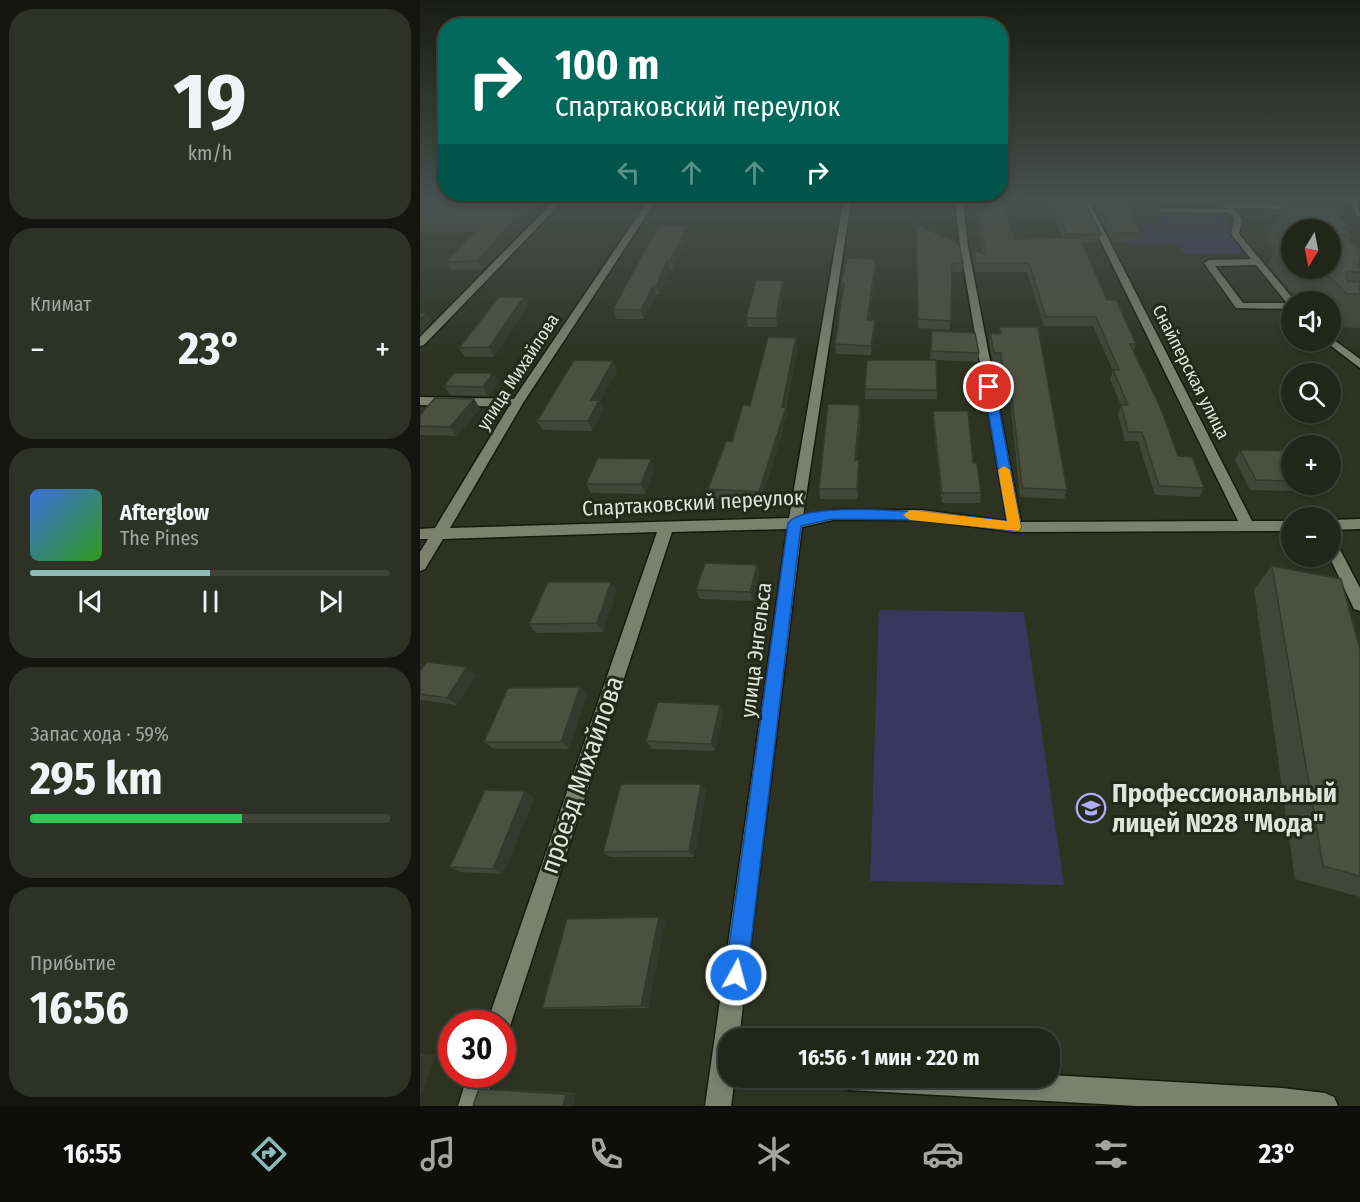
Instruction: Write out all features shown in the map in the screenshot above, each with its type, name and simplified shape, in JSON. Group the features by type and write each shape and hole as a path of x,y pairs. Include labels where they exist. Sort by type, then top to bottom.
{"street":[{"path":"420,343 508,253"},
{"name":"улица Михайлова","path":"420,565 517,403 618,253"},
{"name":"улица Энгельса","path":"731,1028 795,523 839,253"},
{"path":"965,253 1015,527"},
{"name":"Снайперская улица","path":"1111,253 1248,527"},
{"path":"1249,253 1281,291"},
{"path":"1256,262 1209,263 1240,306 1281,304"},
{"path":"1341,349 1360,365"},
{"path":"420,401 517,403"},
{"name":"Спартаковский переулок","path":"420,534 795,523 832,515 922,515 1015,527 1281,526"},
{"path":"1341,525 1360,524"},
{"name":"проезд Михайлова","path":"503,1010 666,527"},
{"path":"1341,566 1360,604"},
{"path":"471,1106 477,1088"},
{"name":"улица Энгельса","path":"718,1106 722,1088"},
{"path":"1033,1088 1325,1106"}],"shaded area":[{"path":"1184,253 1249,253 1185,254"},
{"path":"879,610 1024,612 1064,885 870,881"}],"building":[{"path":"455,253 485,253 478,261 446,262"},
{"path":"644,253 675,253 671,261 667,261 656,286 653,286 641,310 613,309"},
{"path":"917,253 961,253 963,263 952,263 951,321 918,319"},
{"path":"974,253 986,255 986,253 1086,253 1107,300 1116,300 1136,344 1130,344 1161,409 1178,456 1192,457 1204,488 1159,486 1142,432 1128,432 1121,405 1128,405 1113,370 1119,370 1096,317 1046,317 1029,263 976,263"},
{"path":"1341,253 1360,253 1360,264 1357,264 1360,272 1347,272 1347,281 1360,282 1360,294 1347,294 1332,279 1341,279"},
{"path":"847,258 876,259 867,320 875,320 871,346 835,344 844,284 841,283"},
{"path":"756,280 783,280 776,318 746,318"},
{"path":"499,297 524,297 489,347 459,348"},
{"path":"999,327 1038,327 1067,490 1022,488 1010,379 1003,379 1001,353 994,353 990,333 1001,334"},
{"path":"932,331 975,333 979,353 931,351"},
{"path":"768,337 796,338 782,407 786,407 759,492 708,489 726,441 732,442 743,405 750,406"},
{"path":"574,360 613,361 591,400 599,400 588,421 537,421"},
{"path":"867,360 936,360 937,390 865,389"},
{"path":"454,373 493,373 483,387 444,386"},
{"path":"435,398 474,399 450,427 420,426 420,415"},
{"path":"828,404 860,405 855,460 859,460 857,489 819,489"},
{"path":"933,411 968,411 973,463 977,463 981,493 942,493"},
{"path":"1240,450 1281,451 1281,481 1256,480"},
{"path":"598,458 651,459 641,484 586,484"},
{"path":"705,563 757,565 750,592 696,590"},
{"path":"1272,566 1341,579 1360,650 1360,876 1323,866"},
{"path":"548,582 611,582 597,623 529,624"},
{"path":"427,662 467,667 447,698 420,694 420,671"},
{"path":"580,687 561,742 484,742 508,688"},
{"path":"658,702 720,705 711,744 646,741"},
{"path":"621,784 701,784 689,851 603,852"},
{"path":"485,790 525,791 493,869 450,867"},
{"path":"659,917 641,1006 542,1008 567,919"},
{"path":"479,1089 566,1094 563,1106 473,1106"}],"slow traffic":[{"path":"910,515 1015,527 1004,470"}],"place":[{"name":"Профессиональный лицей №28 \"Мода\"","path":"1091,808"}],"route":[{"path":"736,975 795,523 832,515 922,515 1015,527 989,387"}]}
